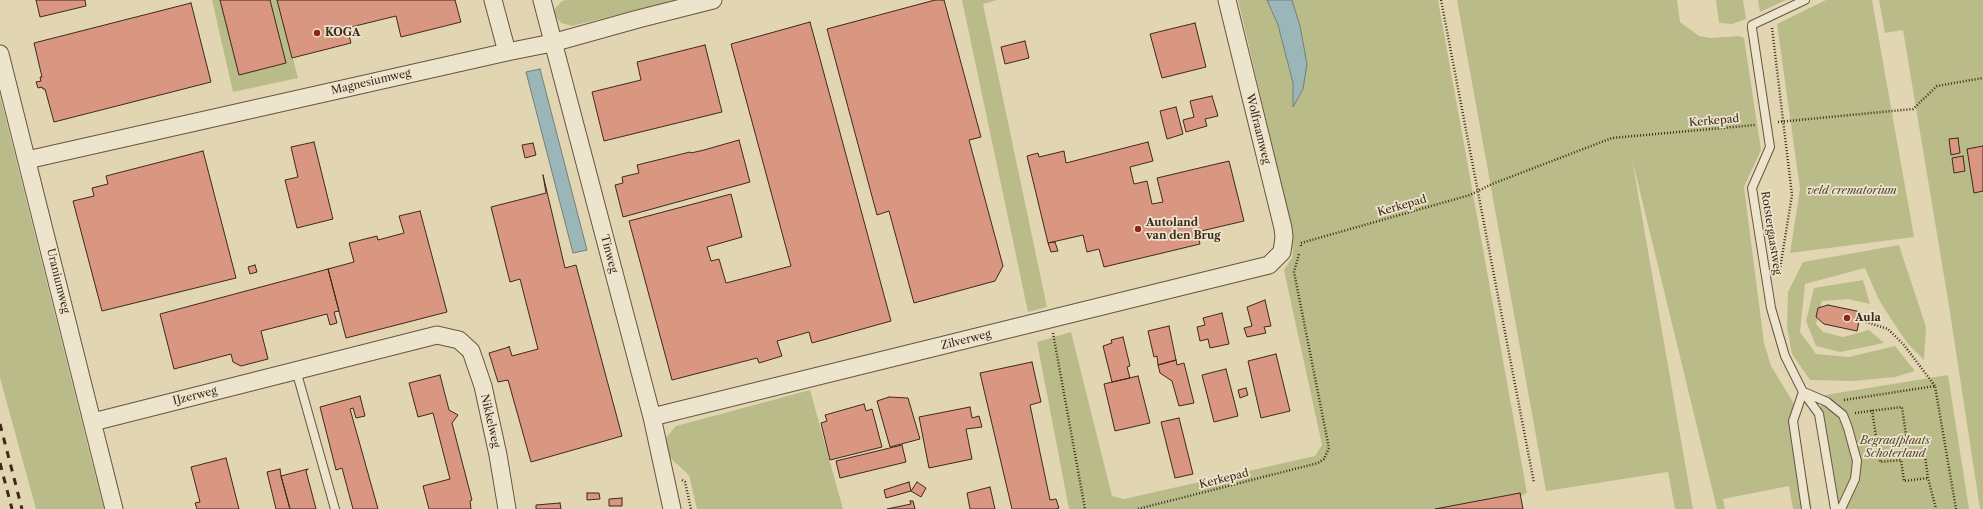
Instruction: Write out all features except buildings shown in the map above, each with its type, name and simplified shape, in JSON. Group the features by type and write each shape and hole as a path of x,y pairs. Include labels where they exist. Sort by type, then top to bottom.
{"street":[{"path":"493,0 506,52"},
{"name":"Tinweg","path":"542,0 552,44 652,417 672,509"},
{"name":"Magnesiumweg","path":"27,160 506,52 552,44 638,19 713,0"},
{"name":"Wolfraamweg","path":"1227,0 1283,228 1284,245 1278,257"},
{"name":"Uraniumweg","path":"0,54 114,509"},
{"name":"Zilverweg","path":"652,417 1269,265 1278,257"},
{"name":"IJzerweg","path":"93,422 436,335 459,340"},
{"name":"Nikkelweg","path":"459,340 471,351 483,386 498,455 506,509"}],"lane":[{"path":"1771,16 1805,0"},
{"name":"Rotstergaastweg","path":"1771,16 1752,26 1770,147 1752,188 1771,308 1785,356 1803,392 1819,414 1835,509"},
{"path":"296,370 335,509"},
{"path":"1806,509 1793,421 1803,392 1827,402 1843,415 1857,461 1855,479 1841,509"}],"path":[{"path":"1441,0 1534,483"},
{"path":"1771,16 1792,195 1778,280"},
{"name":"Kerkepad","path":"1138,509 1318,463 1324,459 1329,448 1294,272 1298,264 1301,243 1470,195 1612,138 1766,124 1912,108 1937,86 1983,78"},
{"path":"1051,319 1085,509"},
{"path":"1863,322 1888,329 1904,346 1935,386 1956,509"},
{"path":"1827,402 1935,386"},
{"path":"1843,415 1902,407 1907,442 1923,441 1928,478 1936,509"},
{"path":"1872,410 1880,462 1901,460 1904,481 1928,478"}],"green space":[{"path":"212,0 278,0 298,78 233,92"},
{"path":"678,0 572,26 561,23 552,12 562,1"},
{"path":"962,0 997,0 983,4 1047,307 1028,312"},
{"path":"1238,0 1267,0 1278,25 1293,83 1293,106 1300,26 1292,0 1438,0 1527,493 1494,509 1069,509 1037,342 1071,332 1112,496 1124,499 1315,456 1322,445 1284,270 1292,258 1293,251 1289,217"},
{"path":"1457,0 1677,0 1680,22 1699,36 1711,38 1739,36 1744,38 1761,150 1744,187 1764,343 1771,366 1793,402 1812,509 1793,509 1789,486 1723,499 1725,509 1717,509 1632,159 1693,509 1675,509 1668,472 1546,491"},
{"path":"1716,0 1743,0 1746,19 1732,24 1719,23"},
{"path":"1758,0 1786,0 1760,12"},
{"name":"veld crematorium","path":"1826,0 1872,0 1914,237 1790,253 1800,189 1777,24"},
{"path":"1879,0 1983,0 1983,509 1980,509 1949,306 1903,30 1885,33"},
{"path":"0,96 104,509 36,509 0,378"},
{"path":"1899,245 1926,327 1924,360 1908,344 1891,319 1878,298 1865,268 1805,284 1800,332 1816,354 1849,357 1895,346 1915,371 1895,377 1853,381 1810,380 1792,354 1787,327 1788,292 1803,262"},
{"path":"1863,280 1870,304 1848,299 1822,301 1816,324 1823,332 1843,337 1869,330 1884,343 1840,352 1816,346 1806,321 1814,288"},
{"name":"Begraafplaats Schoterland","path":"1948,375 1969,509 1837,509 1819,396"},
{"path":"810,390 843,509 697,509 689,475 667,455 663,441 676,426"}],"water":[{"path":"1267,0 1292,0 1300,26 1307,64 1303,89 1293,107 1293,83 1278,25"},
{"path":"540,69 587,250 573,253 526,72"}],"railway":[{"path":"0,424 22,509"},
{"path":"0,463 12,509"}],"place":[{"name":"KOGA","path":"317,33"},
{"name":"Autoland van den Brug","path":"1138,229"},
{"name":"Aula","path":"1847,318"}]}
